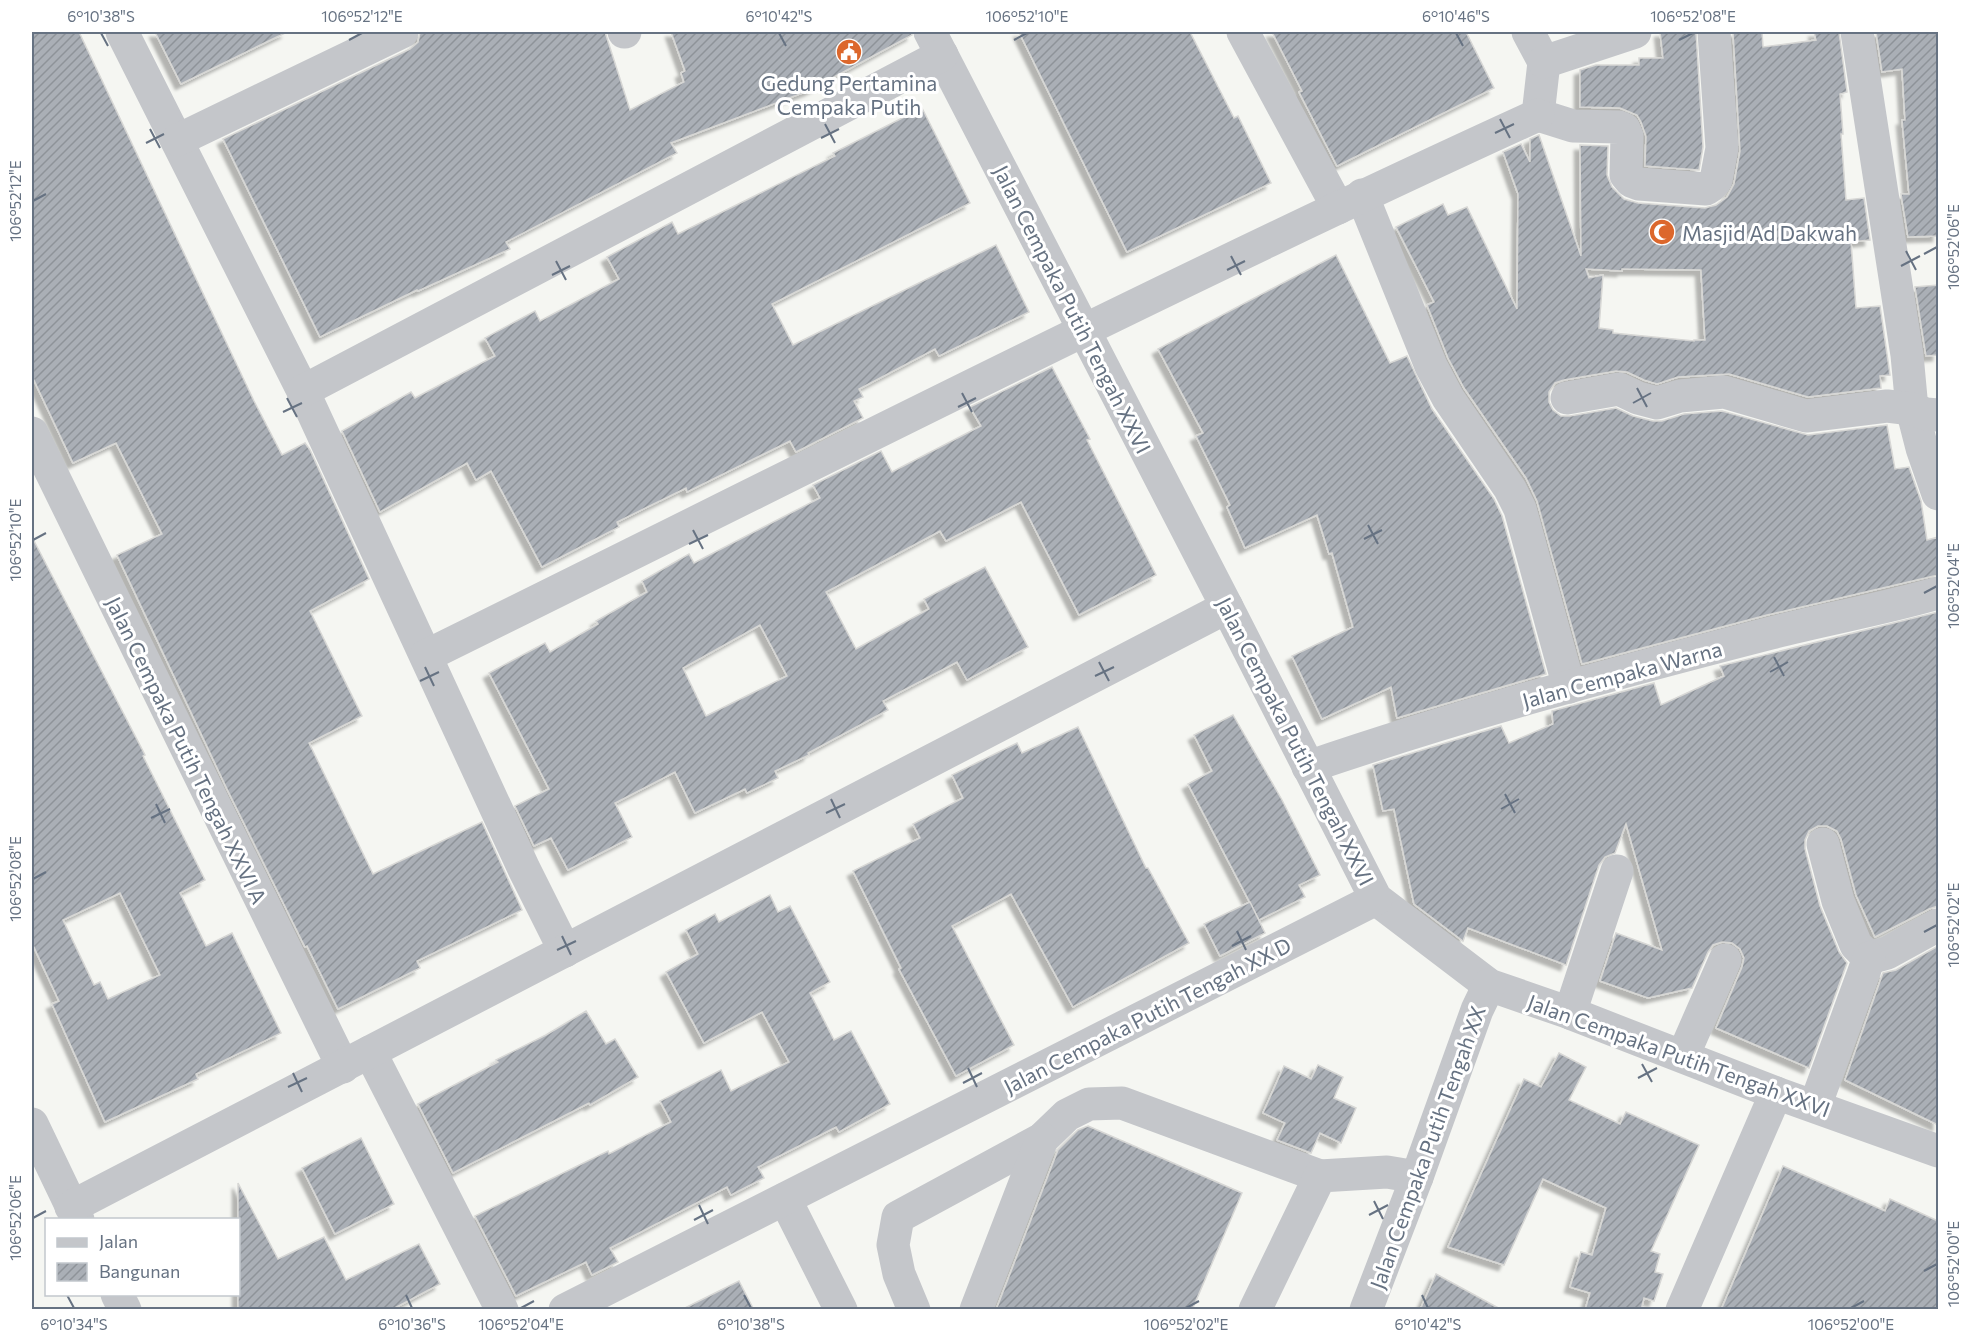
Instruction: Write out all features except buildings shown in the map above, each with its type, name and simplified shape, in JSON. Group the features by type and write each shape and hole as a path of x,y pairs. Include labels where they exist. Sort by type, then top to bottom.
{"street":[{"path":"122,32 303,391 524,869 565,951"},
{"path":"178,140 402,32"},
{"path":"1243,32 1350,202 1448,398 1510,489 1520,510 1569,687"},
{"path":"1528,32 1544,62 1538,115"},
{"path":"1544,62 1635,32"},
{"path":"426,657 1084,331 1350,202 1538,115 1573,126 1624,129 1627,136 1626,175 1630,181 1639,184 1706,189 1716,180 1722,148 1714,32"},
{"path":"1857,32 1907,354 1925,412 1922,447 1938,494"},
{"path":"303,391 936,43"},
{"name":"Jalan Cempaka Putih Tengah XXVI","path":"936,43 1376,899 1489,985 1570,1013 1776,1093 1938,1151"},
{"path":"1567,398 1619,389 1638,398 1657,402 1680,396 1724,392 1806,416 1887,406 1925,412"},
{"name":"Jalan Cempaka Putih Tengah XXVI A","path":"32,433 357,1059 502,1310"},
{"name":"Jalan Cempaka Warna","path":"1308,767 1569,687 1772,633 1938,594"},
{"path":"32,1124 74,1213 357,1059 1227,607"},
{"path":"1823,844 1838,901 1856,945 1869,958"},
{"path":"1570,1013 1617,871"},
{"name":"Jalan Cempaka Putih Tengah XX D","path":"565,1310 1376,899"},
{"path":"1869,958 1887,953 1938,925"},
{"path":"1815,1106 1869,958"},
{"path":"1683,1056 1725,960"},
{"name":"Jalan Cempaka Putih Tengah XX","path":"1366,1310 1477,1010 1489,985"},
{"path":"1682,1310 1776,1093"},
{"path":"914,1310 899,1274 893,1245 898,1217 1042,1139 1067,1115 1089,1104 1122,1102 1320,1176 1388,1172 1417,1177"},
{"path":"976,1310 1042,1139"},
{"path":"1255,1310 1320,1176"},
{"path":"785,1199 841,1310"},
{"path":"118,1296 125,1310"}],"place":[{"name":"Gedung Pertamina Cempaka Putih","path":"849,52"},
{"name":"Masjid Ad Dakwah","path":"1662,232"}]}
